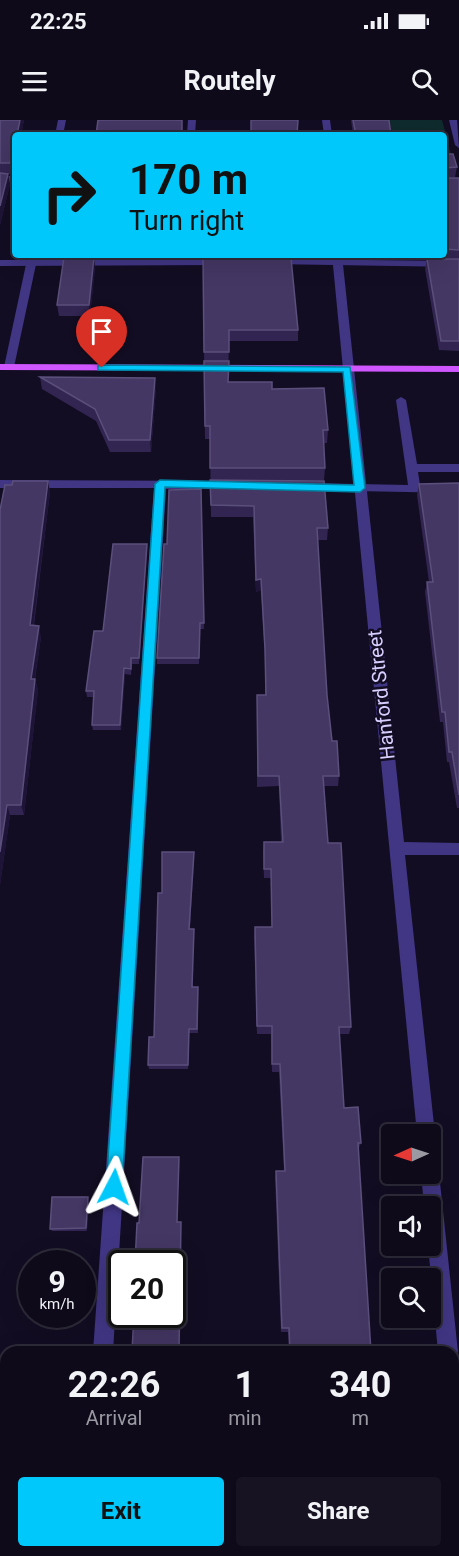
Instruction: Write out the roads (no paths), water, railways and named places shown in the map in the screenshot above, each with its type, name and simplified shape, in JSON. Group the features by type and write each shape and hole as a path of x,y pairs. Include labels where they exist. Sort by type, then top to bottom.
{"main road":[{"path":"4,367 459,369"}],"street":[{"path":"453,120 459,145"},
{"path":"4,367 32,259"},
{"path":"0,263 32,259 185,259 229,262"},
{"path":"262,262 337,259 459,264"},
{"name":"Hanford Street","path":"337,259 425,1124"},
{"path":"400,400 415,489"},
{"path":"412,468 459,468"},
{"path":"0,484 242,486"},
{"path":"103,1346 160,484"},
{"path":"288,487 459,489"},
{"path":"397,848 459,849"},
{"path":"431,1184 447,1346"}]}
